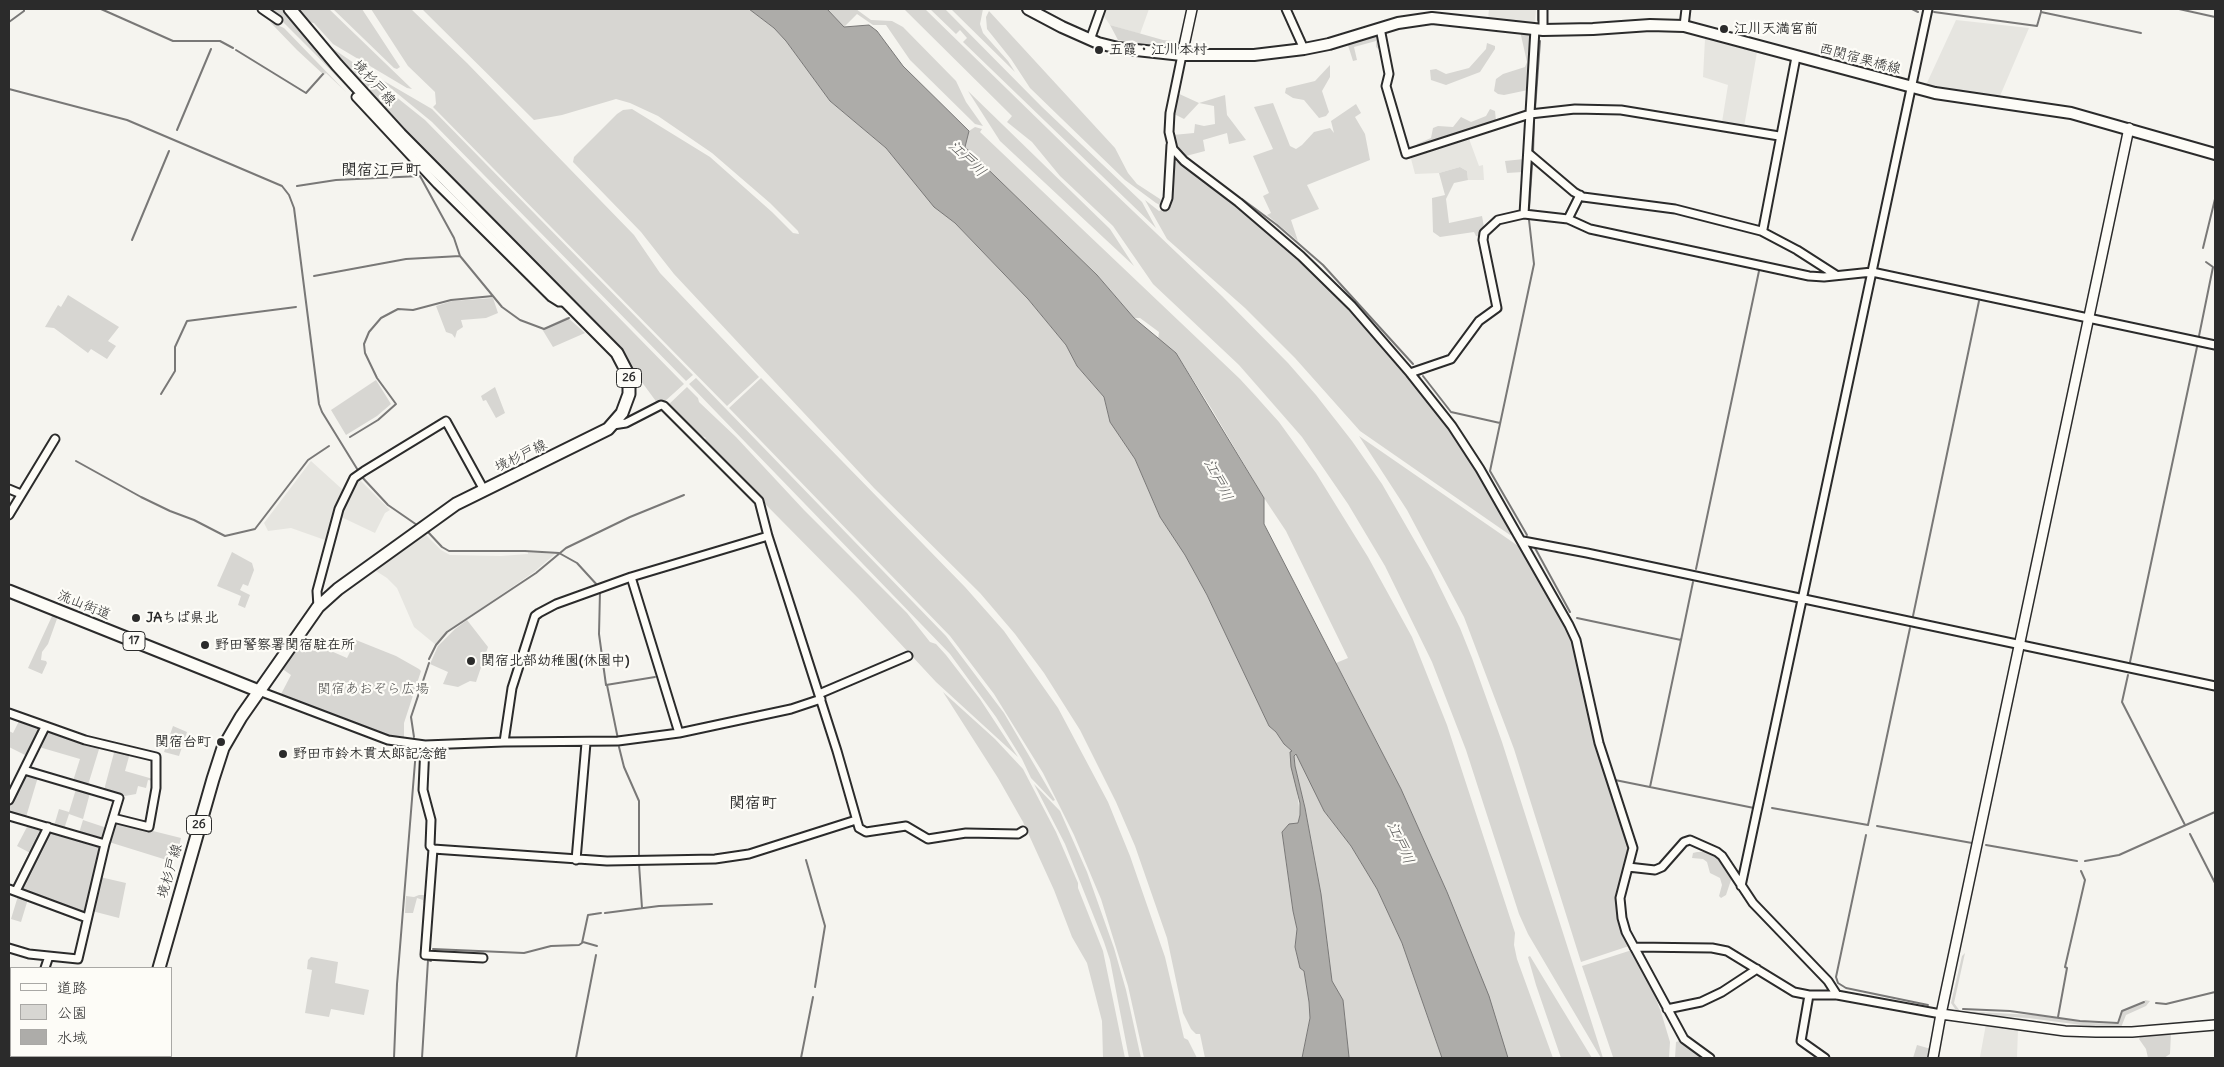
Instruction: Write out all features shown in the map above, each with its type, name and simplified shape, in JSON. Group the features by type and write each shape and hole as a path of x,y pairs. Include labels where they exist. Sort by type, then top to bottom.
{"main road":[{"name":"境杉戸線","path":"159,967 220,756 233,730 318,607 338,589 456,504 591,438 613,425 628,400 630,382 617,352 400,134 337,65 290,9"},
{"name":"西関宿栗橋線","path":"1028,9 1090,40 1118,48 1182,55 1254,54 1304,49 1329,44 1380,28 1432,18 1539,29 1593,29 1650,24 1684,26 1912,88 1958,97 2071,113 2215,154"},
{"name":"流山街道","path":"9,591 259,691"}],"street":[{"path":"262,9 278,20"},
{"path":"1090,40 1101,9"},
{"path":"1165,206 1168,198 1171,145 1169,132 1170,113 1192,9"},
{"path":"1286,9 1304,49"},
{"path":"1524,214 1530,114 1542,9"},
{"path":"1684,26 1686,9"},
{"path":"1741,886 1928,9"},
{"path":"1380,28 1389,74 1386,86 1406,154 1530,114 1602,108 1779,136"},
{"path":"1761,231 1796,56"},
{"path":"356,97 437,184 551,297 559,302 567,302"},
{"path":"1934,1058 1941,1014 2129,128"},
{"path":"1171,145 1184,161 1274,232 1324,278 1375,331 1452,426 1523,541 1574,634 1599,743 1632,848 1620,898 1622,918 1634,947 1684,1039 1710,1058"},
{"path":"1528,153 1580,195 1632,205 1675,209 1761,231 1797,250 1837,275"},
{"path":"1568,219 1580,195"},
{"path":"1410,373 1451,360 1479,321 1497,308 1483,240 1484,233 1498,220 1524,214 1568,219 1590,229 1809,276 1872,272 2215,345"},
{"path":"613,425 626,423 661,405 664,406 759,501 768,536 820,697 859,828 866,832 906,826 928,840 966,833 1018,834 1023,831"},
{"path":"318,607 317,592 339,509 356,476 446,421 484,490"},
{"path":"9,515 55,440"},
{"path":"9,489 21,494"},
{"path":"504,742 512,688 534,616 556,604 631,577 768,536"},
{"path":"1523,541 1803,598 2215,686"},
{"path":"631,577 679,733"},
{"path":"259,691 388,740 425,745 504,742 618,742 679,733 790,709 908,656"},
{"path":"9,713 85,740 117,746 156,757 156,788 149,827 113,818"},
{"path":"9,800 45,727"},
{"path":"576,860 586,743"},
{"path":"425,745 423,790 431,820 430,846 433,849 425,955 483,958"},
{"path":"9,948 49,956 78,959 105,844 119,798 24,770"},
{"path":"9,816 105,844"},
{"path":"433,849 576,860 651,862 730,858 749,854 856,820"},
{"path":"48,827 12,890 87,918"},
{"path":"1628,867 1655,870 1662,867 1684,842 1690,840 1722,856 1753,902 1828,981 1837,995"},
{"path":"1634,947 1727,950 1794,992 1809,995 1837,995 1941,1014 2065,1031 2132,1032 2215,1025"},
{"path":"45,967 49,956"},
{"path":"1667,1009 1701,1002 1722,992 1757,970"},
{"path":"1809,995 1801,1041 1825,1058"}],"shaded area":[{"path":"1102,9 1149,9 1140,34 1110,25 1101,12"},
{"path":"1489,9 1536,9 1535,24 1488,19"},
{"path":"1956,20 2029,28 2000,96 1926,85"},
{"path":"1705,39 1757,52 1744,127 1722,122 1728,85 1703,77"},
{"path":"1468,136 1479,166 1483,165 1484,180 1468,180 1467,171 1460,167 1439,173 1415,174 1410,155"},
{"path":"311,461 343,490 325,540 291,528 268,531 264,523"},
{"path":"358,478 390,510 385,513 375,533 339,516"},
{"path":"425,534 441,550 450,555 501,556 528,554 528,552 555,554 534,572 447,632 436,645 414,627 397,588 376,571"},
{"path":"1986,1024 2018,1028 2017,1058 1980,1057"}],"green space":[{"path":"270,9 283,9 425,169 318,57"},
{"path":"294,9 329,9 412,89 407,88 333,44 314,23 303,21"},
{"path":"333,9 362,9 400,67 394,68"},
{"path":"371,9 411,9 467,63 634,235 660,273 759,377 727,406 433,107 436,104 435,92 408,66"},
{"path":"422,9 749,9 774,28 786,41 830,101 886,148 934,206 955,223 1028,299 1066,345 1077,366 1104,397 1110,422 1135,459 1160,517 1185,555 1207,595 1269,726 1292,751 1300,815 1298,823 1282,833 1297,929 1295,947 1300,968 1304,971 1309,1002 1310,1018 1302,1058 1205,1058 1200,1034 1196,1034 1191,1029 1183,1013 1167,938 1135,846 1116,802 1080,730 1044,673 1015,634 980,593 874,488 674,274 641,232 573,162 574,157 617,114 623,110 632,109 710,157 793,233 799,234 798,231 770,203 712,153 658,116 630,103 616,99 562,115 534,120"},
{"path":"827,9 856,9 871,20 892,21 903,27 956,81 966,102 983,126 975,124 910,60 886,25 873,25 857,14 844,27"},
{"path":"904,9 925,9 1222,296 1288,363 1316,395 1352,441 1382,484 1431,569 1460,628 1472,658 1502,742 1603,1058 1601,1058 1528,934 1519,914 1466,750 1432,662 1385,566 1348,504 1302,437 1239,365 1153,284 1113,226 1060,176 1032,142 1007,122 1012,116"},
{"path":"930,9 945,9 1042,107 1142,202 1156,228 963,42 967,38 960,30 956,34"},
{"path":"951,9 983,9 980,24 983,33 1008,61 1015,72"},
{"path":"989,11 1115,148 1128,173 1137,184 1160,199 1163,204 1156,203 1125,180 1030,88 1011,59 987,29 986,17"},
{"path":"270,22 284,28 346,92 326,73 324,75"},
{"path":"1110,25 1163,40 1181,42 1169,48 1118,40"},
{"path":"1520,31 1531,32 1528,90 1504,95 1498,94 1494,91 1496,79 1503,74 1525,67 1527,62"},
{"path":"1376,33 1379,36 1382,52 1376,47 1376,41 1354,47 1357,60 1353,61 1347,42"},
{"path":"1487,43 1495,46 1495,49 1480,72 1446,85 1431,80 1430,70 1436,69 1446,74 1469,68 1486,49"},
{"path":"326,44 379,80 385,88 425,120 684,384 664,402 658,404 630,366 408,137"},
{"path":"1330,65 1330,77 1322,91 1329,112 1326,116 1319,118 1304,100 1293,98 1285,93 1286,88 1315,81"},
{"path":"384,81 432,109 693,375 686,381 432,122"},
{"path":"968,91 1110,229 1134,266 1000,141"},
{"path":"1175,92 1199,103 1184,119 1172,113"},
{"path":"1225,95 1227,115 1246,140 1229,144 1227,133 1203,140 1205,151 1186,156 1179,149 1173,135 1194,133 1195,124 1204,126 1215,124 1214,106 1199,103"},
{"path":"1273,103 1290,146 1296,149 1314,132 1330,128 1334,133 1331,121 1356,104 1361,113 1355,117 1365,134 1370,160 1307,185 1319,209 1291,220 1298,241 1267,215 1271,213 1263,196 1269,193 1253,156 1273,149 1254,107"},
{"path":"1490,109 1495,111 1496,121 1418,148 1417,144 1431,138 1433,128 1438,126 1453,127 1461,117 1471,122 1486,116"},
{"path":"975,127 982,129 980,132 1240,379 1279,422 1316,473 1368,557 1412,637 1447,725 1515,933 1514,945 1517,959 1553,1058 1508,1058 1447,892 1401,789 1336,663 1348,658 1286,531 1264,498 1211,408 1176,353 1158,340 1159,332 1140,318 1134,318 1097,275 965,147 969,131"},
{"path":"1524,159 1523,172 1507,173 1505,161"},
{"path":"1171,160 1181,163 1292,252 1379,340 1445,423 1476,469 1514,532 1510,535 1360,431 1295,358 1245,308 1167,239 1145,200 1159,211 1169,207"},
{"path":"1460,167 1467,171 1468,180 1454,183 1446,199 1449,223 1482,216 1484,227 1480,237 1476,236 1474,232 1440,237 1433,232 1432,198 1445,195 1439,173"},
{"path":"68,295 119,327 108,341 116,346 107,359 91,349 88,353 54,328 45,327 58,305 61,307"},
{"path":"493,298 498,313 486,318 461,320 463,327 457,331 455,338 452,334 446,332 436,306 452,301"},
{"path":"567,317 585,333 553,347 542,329"},
{"path":"696,378 946,636 1004,713 1055,800 1053,801 1031,778 1022,759 996,717 950,654 689,384"},
{"path":"761,378 965,587 1004,631 1058,708 1108,802 1130,856 1165,957 1184,1038 1188,1040 1197,1058 1144,1058 1128,986 1101,899 1074,835 1043,773 994,694 950,636 729,408"},
{"path":"376,380 391,404 377,416 346,435 331,410"},
{"path":"495,387 505,413 496,418 486,400 483,401 481,396"},
{"path":"687,387 698,398 699,402 736,437 804,510 907,613 930,642 936,644 946,655 980,699 1018,757 936,682 858,598 703,441 706,438 692,431 667,406"},
{"path":"1359,436 1524,550 1568,629 1573,641 1593,734 1629,846 1628,858 1619,884 1616,900 1622,932 1629,946 1581,962 1514,749 1464,617 1407,510"},
{"path":"232,552 252,563 254,570 248,586 243,584 240,590 250,595 245,608 238,605 241,596 217,586"},
{"path":"53,614 58,616 48,644 42,652 41,660 47,663 42,674 28,668"},
{"name":"関宿あおぞら広場","path":"467,620 488,647 476,682 470,681 458,687 443,684 448,672 430,664 438,646"},
{"name":"関宿あおぞら広場","path":"301,638 347,658 356,640 396,656 419,669 421,671 404,723 404,740 393,739 280,696 291,675 281,668"},
{"path":"943,692 995,739 1023,769 1056,832 1078,883 1078,888 1103,951 1125,1058 1103,1058 1102,1021 1087,963 1072,937 1054,890 1023,822 998,778"},
{"path":"19,721 40,730 27,756 9,747 9,731 13,733"},
{"path":"173,726 187,732 179,756 164,752"},
{"path":"49,731 100,746 88,785 73,781 80,759 39,747 46,732"},
{"path":"115,749 130,753 125,771 153,779 153,781 148,780 146,788 138,786 136,794 125,796 104,790"},
{"path":"1296,753 1324,811 1351,846 1377,889 1402,943 1442,1058 1349,1058 1343,1000 1332,982 1321,894 1295,766 1294,756"},
{"path":"24,775 38,777 26,817 9,812 9,805"},
{"path":"1034,784 1060,811 1087,872 1114,948 1126,990 1141,1058 1129,1058 1110,960 1104,942 1065,844"},
{"path":"76,789 90,793 83,819 69,814 64,829 54,826 59,809 69,812"},
{"path":"83,820 107,828 104,838 101,840 79,833"},
{"path":"117,822 181,838 178,850 174,849 170,861 109,842"},
{"path":"28,825 42,828 43,831 32,854 17,846"},
{"path":"52,832 100,846 101,848 85,911 83,912 22,890 21,887 49,834"},
{"path":"1693,853 1715,854 1732,877 1726,895 1721,898 1719,896 1722,885 1720,878 1710,873 1707,862 1703,859 1692,858"},
{"path":"100,877 126,883 119,918 92,911"},
{"path":"426,895 426,903 417,898 413,913 405,913 406,896 414,897"},
{"path":"18,896 28,899 21,922 11,919"},
{"path":"1632,950 1653,991 1661,1012 1670,1042 1669,1058 1613,1057 1582,966"},
{"path":"1965,953 1954,1003 1960,1011 2033,1015 2091,1023 2119,1024 2122,1011 2145,1000 2150,1001 2146,1006 2126,1015 2120,1030 2028,1018 1958,1013 1951,1003 1962,956"},
{"path":"1530,956 1592,1058 1561,1058 1536,985 1528,957"},
{"path":"311,957 338,962 335,983 369,990 364,1015 331,1009 329,1017 305,1013 312,970 307,969 308,960"},
{"path":"2171,1032 2170,1054 2164,1058 2148,1058 2146,1049 2139,1039 2141,1036"},
{"path":"1679,1041 1704,1058 1675,1058 1676,1042"},
{"path":"1917,1045 1931,1049 1929,1058 1913,1058"}],"water":[{"name":"江戸川","path":"749,9 827,9 844,27 869,25 877,31 903,66 969,131 965,147 1097,275 1134,318 1176,353 1264,498 1264,524 1401,789 1447,892 1489,996 1508,1058 1442,1058 1402,943 1377,889 1351,846 1324,811 1296,754 1294,756 1295,766 1321,894 1332,981 1343,1000 1349,1057 1302,1058 1310,1018 1309,1002 1304,971 1300,968 1295,947 1297,929 1282,832 1289,824 1298,823 1300,815 1300,803 1291,767 1290,752 1292,751 1269,726 1207,595 1185,555 1160,517 1135,459 1110,422 1104,397 1077,366 1066,345 1028,299 955,223 934,207 886,148 830,101 786,41 774,28"}],"waterway":[{"path":"9,22 24,11 24,9"},
{"path":"101,9 173,41 220,41 233,48"},
{"path":"1538,9 1538,20"},
{"path":"1912,9 1918,12"},
{"path":"2041,9 2041,12 2141,33"},
{"path":"2179,9 2215,17"},
{"path":"1934,12 2037,26 2041,12"},
{"path":"1535,109 1540,41"},
{"path":"177,130 211,49"},
{"path":"236,50 306,93 323,74"},
{"path":"9,89 127,120 282,186 289,195 294,208 319,404 359,472"},
{"path":"1533,154 1534,119"},
{"path":"132,240 169,151"},
{"path":"1529,209 1532,165"},
{"path":"297,186 336,180 420,176 454,238 460,256"},
{"path":"1242,199 1277,225 1323,265 1413,364"},
{"path":"2203,248 2215,199"},
{"path":"1527,535 1490,471 1534,264 1529,220"},
{"path":"314,276 406,259 460,256 502,307 520,320 544,329 569,318"},
{"path":"2199,336 2213,267 2206,262"},
{"path":"1696,569 1759,271"},
{"path":"350,437 378,420 396,404 377,378 365,353 364,344 369,332 381,318 398,309 413,310 451,300 493,296"},
{"path":"1913,616 1979,301"},
{"path":"161,394 175,371 175,347 187,321 296,307"},
{"path":"2130,662 2197,347"},
{"path":"1423,376 1451,412 1500,423"},
{"path":"76,461 141,497 225,536 255,529 308,460 329,446"},
{"path":"361,476 388,505 417,525"},
{"path":"429,659 436,645 447,632 536,573 566,548 630,517 684,495"},
{"path":"428,532 442,547 449,551 559,553 577,563 598,586"},
{"path":"1535,548 1570,612"},
{"path":"1681,640 1693,582"},
{"path":"600,591 599,634 606,685 655,677"},
{"path":"1577,618 1681,640 1650,787"},
{"path":"1868,825 1910,628"},
{"path":"414,737 411,717 429,663"},
{"path":"2128,675 2122,702 2185,825"},
{"path":"607,685 618,739"},
{"path":"619,747 624,767 639,801 639,857"},
{"path":"394,1058 397,984 416,750"},
{"path":"1615,780 1754,808"},
{"path":"1772,808 1868,825"},
{"path":"2085,861 2119,855 2215,812"},
{"path":"1877,826 1972,843"},
{"path":"2190,834 2215,883"},
{"path":"1866,835 1836,977 1838,983 1846,988 1928,1005"},
{"path":"1986,845 2077,861"},
{"path":"806,860 825,926 815,987"},
{"path":"639,864 642,908"},
{"path":"2058,1017 2067,968 2065,967 2085,880 2081,871"},
{"path":"605,913 659,906 712,904"},
{"path":"433,949 524,953 551,946 579,945 582,943 588,915 601,913"},
{"path":"583,942 597,946"},
{"path":"576,1058 596,955"},
{"path":"422,1058 428,960 431,961"},
{"path":"2156,1003 2166,1004 2215,992"},
{"path":"801,1058 813,997"},
{"path":"1963,1009 2010,1011 2080,1021 2118,1023 2122,1011 2144,1002"},
{"path":"138,1057 146,1058"}],"place":[{"name":"江川天満宮前","path":"1724,29"},
{"name":"五霞・江川本村","path":"1099,50"},
{"name":"JAちば県北","path":"136,618"},
{"name":"野田警察署関宿駐在所","path":"205,645"},
{"name":"関宿北部幼稚園(休園中)","path":"471,661"},
{"name":"関宿台町","path":"221,742"},
{"name":"野田市鈴木貫太郎記念館","path":"283,754"}],"district":[{"name":"関宿江戸町","path":"381,170"},
{"name":"関宿町","path":"753,803"}]}
